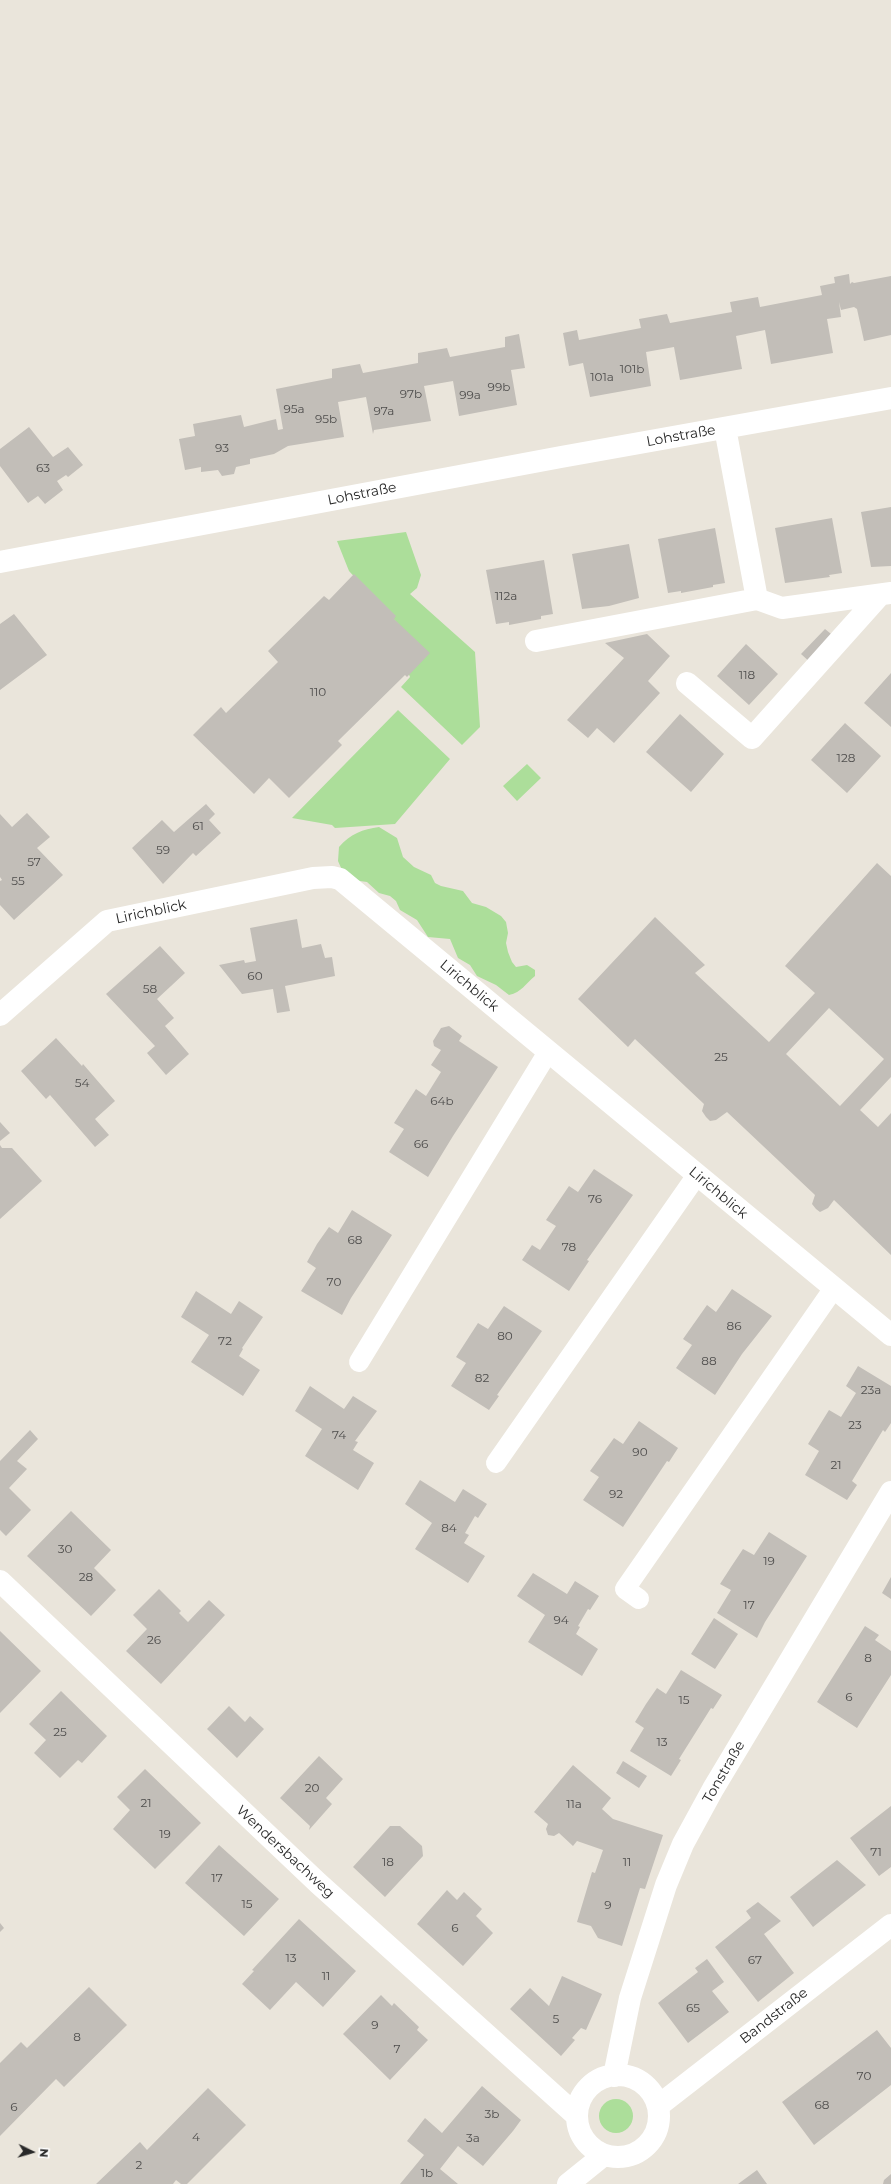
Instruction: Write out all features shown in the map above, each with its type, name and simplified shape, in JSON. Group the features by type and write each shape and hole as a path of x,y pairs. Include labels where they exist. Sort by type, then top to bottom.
{"street":[{"name":"Lohstraße","path":"0,562 891,398"},
{"name":"Lohstraße","path":"725,428 757,599"},
{"path":"536,641 757,599 782,608 886,594"},
{"path":"687,683 752,738 886,594"},
{"name":"Lirichblick","path":"0,1015 107,921 313,878 332,877 340,879 891,1335"},
{"name":"Tonstraße","path":"614,2076 630,1998 664,1892 683,1844 713,1789 891,1492"},
{"name":"Wendersbachweg","path":"0,1581 318,1883 578,2116"},
{"name":"Bandstraße","path":"658,2106 891,1925"},
{"path":"614,2076 624,2076 636,2079 644,2084 651,2092 658,2106 659,2124 654,2136 647,2146 631,2155 616,2157 604,2155 595,2150 582,2135 578,2116 580,2102 594,2083 614,2076"},
{"path":"568,2184 604,2155"}],"lane":[{"path":"359,1362 548,1052"},
{"path":"496,1463 697,1175"},
{"path":"640,1599 625,1589 834,1288"}],"green space":[{"path":"406,532 421,575 417,588 410,594 475,652 480,727 462,745 401,687 410,677 408,672 425,653 349,571 337,541"},
{"path":"398,710 450,759 395,824 335,828 332,825 292,818"},
{"path":"527,764 541,778 517,801 503,786"},
{"path":"379,827 397,838 403,857 414,867 431,875 435,883 441,886 463,891 472,903 486,907 501,916 506,922 508,933 506,943 512,962 516,967 527,965 535,970 535,976 520,990 509,995 496,985 477,976 470,965 458,958 450,939 428,937 417,920 400,910 396,901 390,896 379,893 367,882 346,879 338,861 339,847 352,835 368,829"},
{"path":"613,2099 619,2099 623,2100 630,2106 633,2116 632,2123 626,2130 619,2133 613,2133 609,2132 602,2126 599,2119 599,2113 600,2109 606,2102"}],"building":[{"path":"849,274 850,284 852,282 854,283 891,276 891,335 864,341 857,309 854,307 841,310 839,302 841,317 827,319 833,353 771,364 765,330 736,336 742,369 680,380 674,347 646,352 651,386 590,397 583,363 569,366 563,333 577,330 579,340 641,328 639,319 667,314 670,323 732,312 730,302 758,297 760,307 822,295 820,286 835,283 834,277"},
{"path":"519,334 525,368 511,370 517,405 459,416 453,381 424,386 431,421 374,430 373,434 366,397 338,402 344,437 288,446 274,454 250,459 250,464 236,467 234,474 222,476 218,470 201,472 201,467 185,470 179,439 195,436 193,424 241,415 244,427 276,419 278,430 283,429 276,389 332,378 332,369 360,364 363,373 418,363 418,353 447,348 450,357 505,347 505,337"},
{"path":"29,427 53,457 68,447 83,465 68,477 66,475 57,481 63,490 45,504 38,496 28,503 0,466 0,449"},
{"path":"891,507 891,566 871,567 861,512"},
{"path":"832,518 842,573 829,575 830,577 785,583 775,528"},
{"path":"715,528 725,583 713,585 713,587 681,593 681,591 668,593 658,539"},
{"path":"629,544 639,598 609,606 582,609 572,554"},
{"path":"544,560 553,614 541,616 541,619 509,625 509,622 496,624 486,570"},
{"path":"354,574 396,616 394,619 430,653 407,677 405,675 338,741 342,745 289,798 269,778 254,794 193,735 221,707 226,713 278,662 268,651 324,596 329,600"},
{"path":"14,614 47,655 0,690 0,624"},
{"path":"825,629 836,638 812,664 801,654"},
{"path":"647,634 670,656 648,681 660,693 614,743 597,728 588,738 567,720 624,658 605,643"},
{"path":"746,644 778,674 749,705 717,676"},
{"path":"891,673 891,727 864,703"},
{"path":"680,714 724,754 691,792 646,752"},
{"path":"845,723 881,756 847,793 811,760"},
{"path":"206,804 215,814 209,820 221,833 196,856 193,853 163,884 132,848 162,820 174,832"},
{"path":"27,813 50,837 37,848 63,875 14,920 0,905 0,881 2,880 0,877 0,814 12,827"},
{"path":"877,863 891,876 891,1077 860,1110 878,1127 891,1113 891,1255 834,1200 828,1208 820,1212 816,1209 812,1204 815,1195 727,1112 716,1120 710,1121 702,1111 704,1104 635,1039 628,1047 578,999 655,917 705,965 695,973 769,1042 815,993 785,966","holes":["829,1008 884,1059 840,1106 786,1054"]},
{"path":"297,919 302,948 321,944 325,958 332,957 335,976 285,986 290,1011 277,1013 273,989 242,994 219,965 244,960 245,963 256,961 250,928"},
{"path":"160,946 185,973 157,999 174,1018 165,1026 189,1054 166,1075 147,1053 155,1046 106,994"},
{"path":"449,1026 462,1036 459,1041 498,1067 428,1177 389,1152 404,1129 394,1123 416,1089 426,1096 441,1072 431,1065 441,1050 434,1046 433,1041 441,1028"},
{"path":"56,1038 82,1066 83,1064 115,1101 95,1119 109,1135 95,1147 50,1095 46,1099 21,1071"},
{"path":"0,1122 10,1133 0,1141"},
{"path":"0,1145 2,1148 12,1148 42,1181 0,1219"},
{"path":"594,1169 633,1195 587,1260 589,1261 569,1291 522,1260 532,1245 540,1250 556,1226 546,1220 569,1186 578,1192"},
{"path":"352,1210 392,1235 351,1298 342,1315 301,1291 316,1268 307,1262 317,1244 329,1227 338,1233"},
{"path":"732,1289 772,1316 742,1354 715,1395 676,1368 692,1345 683,1339 707,1305 716,1312"},
{"path":"196,1291 231,1314 239,1301 263,1317 242,1348 243,1349 239,1356 260,1370 243,1396 191,1362 209,1335 181,1317"},
{"path":"504,1306 542,1331 497,1395 499,1396 489,1410 451,1386 466,1363 456,1357 478,1323 488,1329"},
{"path":"858,1366 891,1386 891,1423 885,1432 883,1430 852,1481 857,1485 847,1500 805,1475 819,1451 808,1444 829,1410 841,1417 856,1393 846,1386"},
{"path":"310,1386 344,1409 353,1396 377,1411 355,1441 358,1442 353,1450 374,1463 358,1490 305,1456 322,1429 295,1411"},
{"path":"639,1421 678,1448 669,1462 667,1461 623,1527 583,1500 599,1477 590,1471 614,1438 623,1444"},
{"path":"30,1430 38,1439 17,1461 27,1469 9,1488 31,1510 6,1536 0,1530 0,1461"},
{"path":"420,1480 455,1502 463,1489 487,1504 478,1518 475,1516 465,1533 469,1535 464,1543 485,1556 468,1583 415,1549 432,1523 405,1504"},
{"path":"71,1511 111,1550 94,1568 116,1590 91,1616 27,1556"},
{"path":"769,1532 807,1556 765,1622 757,1638 717,1613 731,1590 720,1584 743,1549 754,1555"},
{"path":"533,1573 567,1594 575,1581 599,1596 590,1610 588,1609 578,1626 580,1627 576,1634 598,1649 582,1676 528,1642 545,1615 517,1596"},
{"path":"891,1577 891,1599 882,1593"},
{"path":"159,1589 181,1611 179,1613 188,1622 209,1600 225,1615 161,1684 126,1651 147,1629 133,1615"},
{"path":"714,1618 738,1634 715,1669 691,1654"},
{"path":"865,1626 879,1635 875,1640 891,1651 891,1675 857,1728 817,1702"},
{"path":"0,1631 41,1671 0,1713"},
{"path":"681,1670 722,1695 713,1709 711,1708 679,1759 681,1760 671,1776 630,1751 644,1728 635,1722 646,1704 657,1688 666,1694"},
{"path":"61,1691 107,1736 82,1763 78,1760 60,1778 34,1753 46,1740 29,1724"},
{"path":"229,1706 245,1722 250,1716 264,1729 237,1758 207,1729"},
{"path":"319,1756 343,1779 326,1798 332,1804 309,1830 310,1826 280,1798"},
{"path":"623,1761 647,1776 639,1788 616,1773"},
{"path":"573,1765 611,1798 602,1809 613,1819 663,1835 645,1889 640,1888 622,1946 598,1938 591,1926 577,1922 592,1872 595,1873 603,1850 577,1841 573,1846 559,1833 554,1836 548,1835 546,1829 548,1824 534,1812"},
{"path":"145,1769 201,1823 155,1869 113,1829 130,1810 117,1797"},
{"path":"891,1806 891,1867 879,1876 850,1838"},
{"path":"390,1826 400,1826 422,1846 423,1856 385,1897 353,1867"},
{"path":"219,1845 279,1899 244,1936 185,1883"},
{"path":"837,1860 866,1885 813,1927 790,1897"},
{"path":"447,1890 457,1900 464,1892 482,1909 476,1916 493,1933 463,1966 417,1924"},
{"path":"758,1902 781,1921 764,1934 794,1973 758,2002 715,1947 751,1918 746,1911"},
{"path":"299,1919 356,1971 323,2007 296,1982 270,2010 242,1984 254,1971 252,1970"},
{"path":"0,1923 4,1928 0,1932"},
{"path":"707,1959 724,1982 712,1991 729,2012 688,2043 658,2003 698,1972 695,1968"},
{"path":"562,1976 602,1994 586,2030 581,2028 572,2038 575,2040 561,2056 510,2009 530,1988 549,2006"},
{"path":"89,1987 127,2025 64,2087 56,2079 0,2136 0,2063 21,2042 27,2048"},
{"path":"381,1995 392,2006 394,2003 419,2027 417,2030 428,2040 390,2080 343,2034"},
{"path":"877,2030 891,2048 891,2085 814,2145 782,2102"},
{"path":"482,2086 521,2120 513,2131 483,2166 458,2146 440,2169 458,2184 400,2184 424,2155 407,2141 425,2118 442,2133"},
{"path":"208,2088 246,2125 187,2184 181,2184 176,2180 173,2184 96,2184 140,2142 147,2150"},
{"path":"757,2170 767,2184 738,2184"},
{"path":"891,2174 891,2184 883,2184 884,2180"}]}
